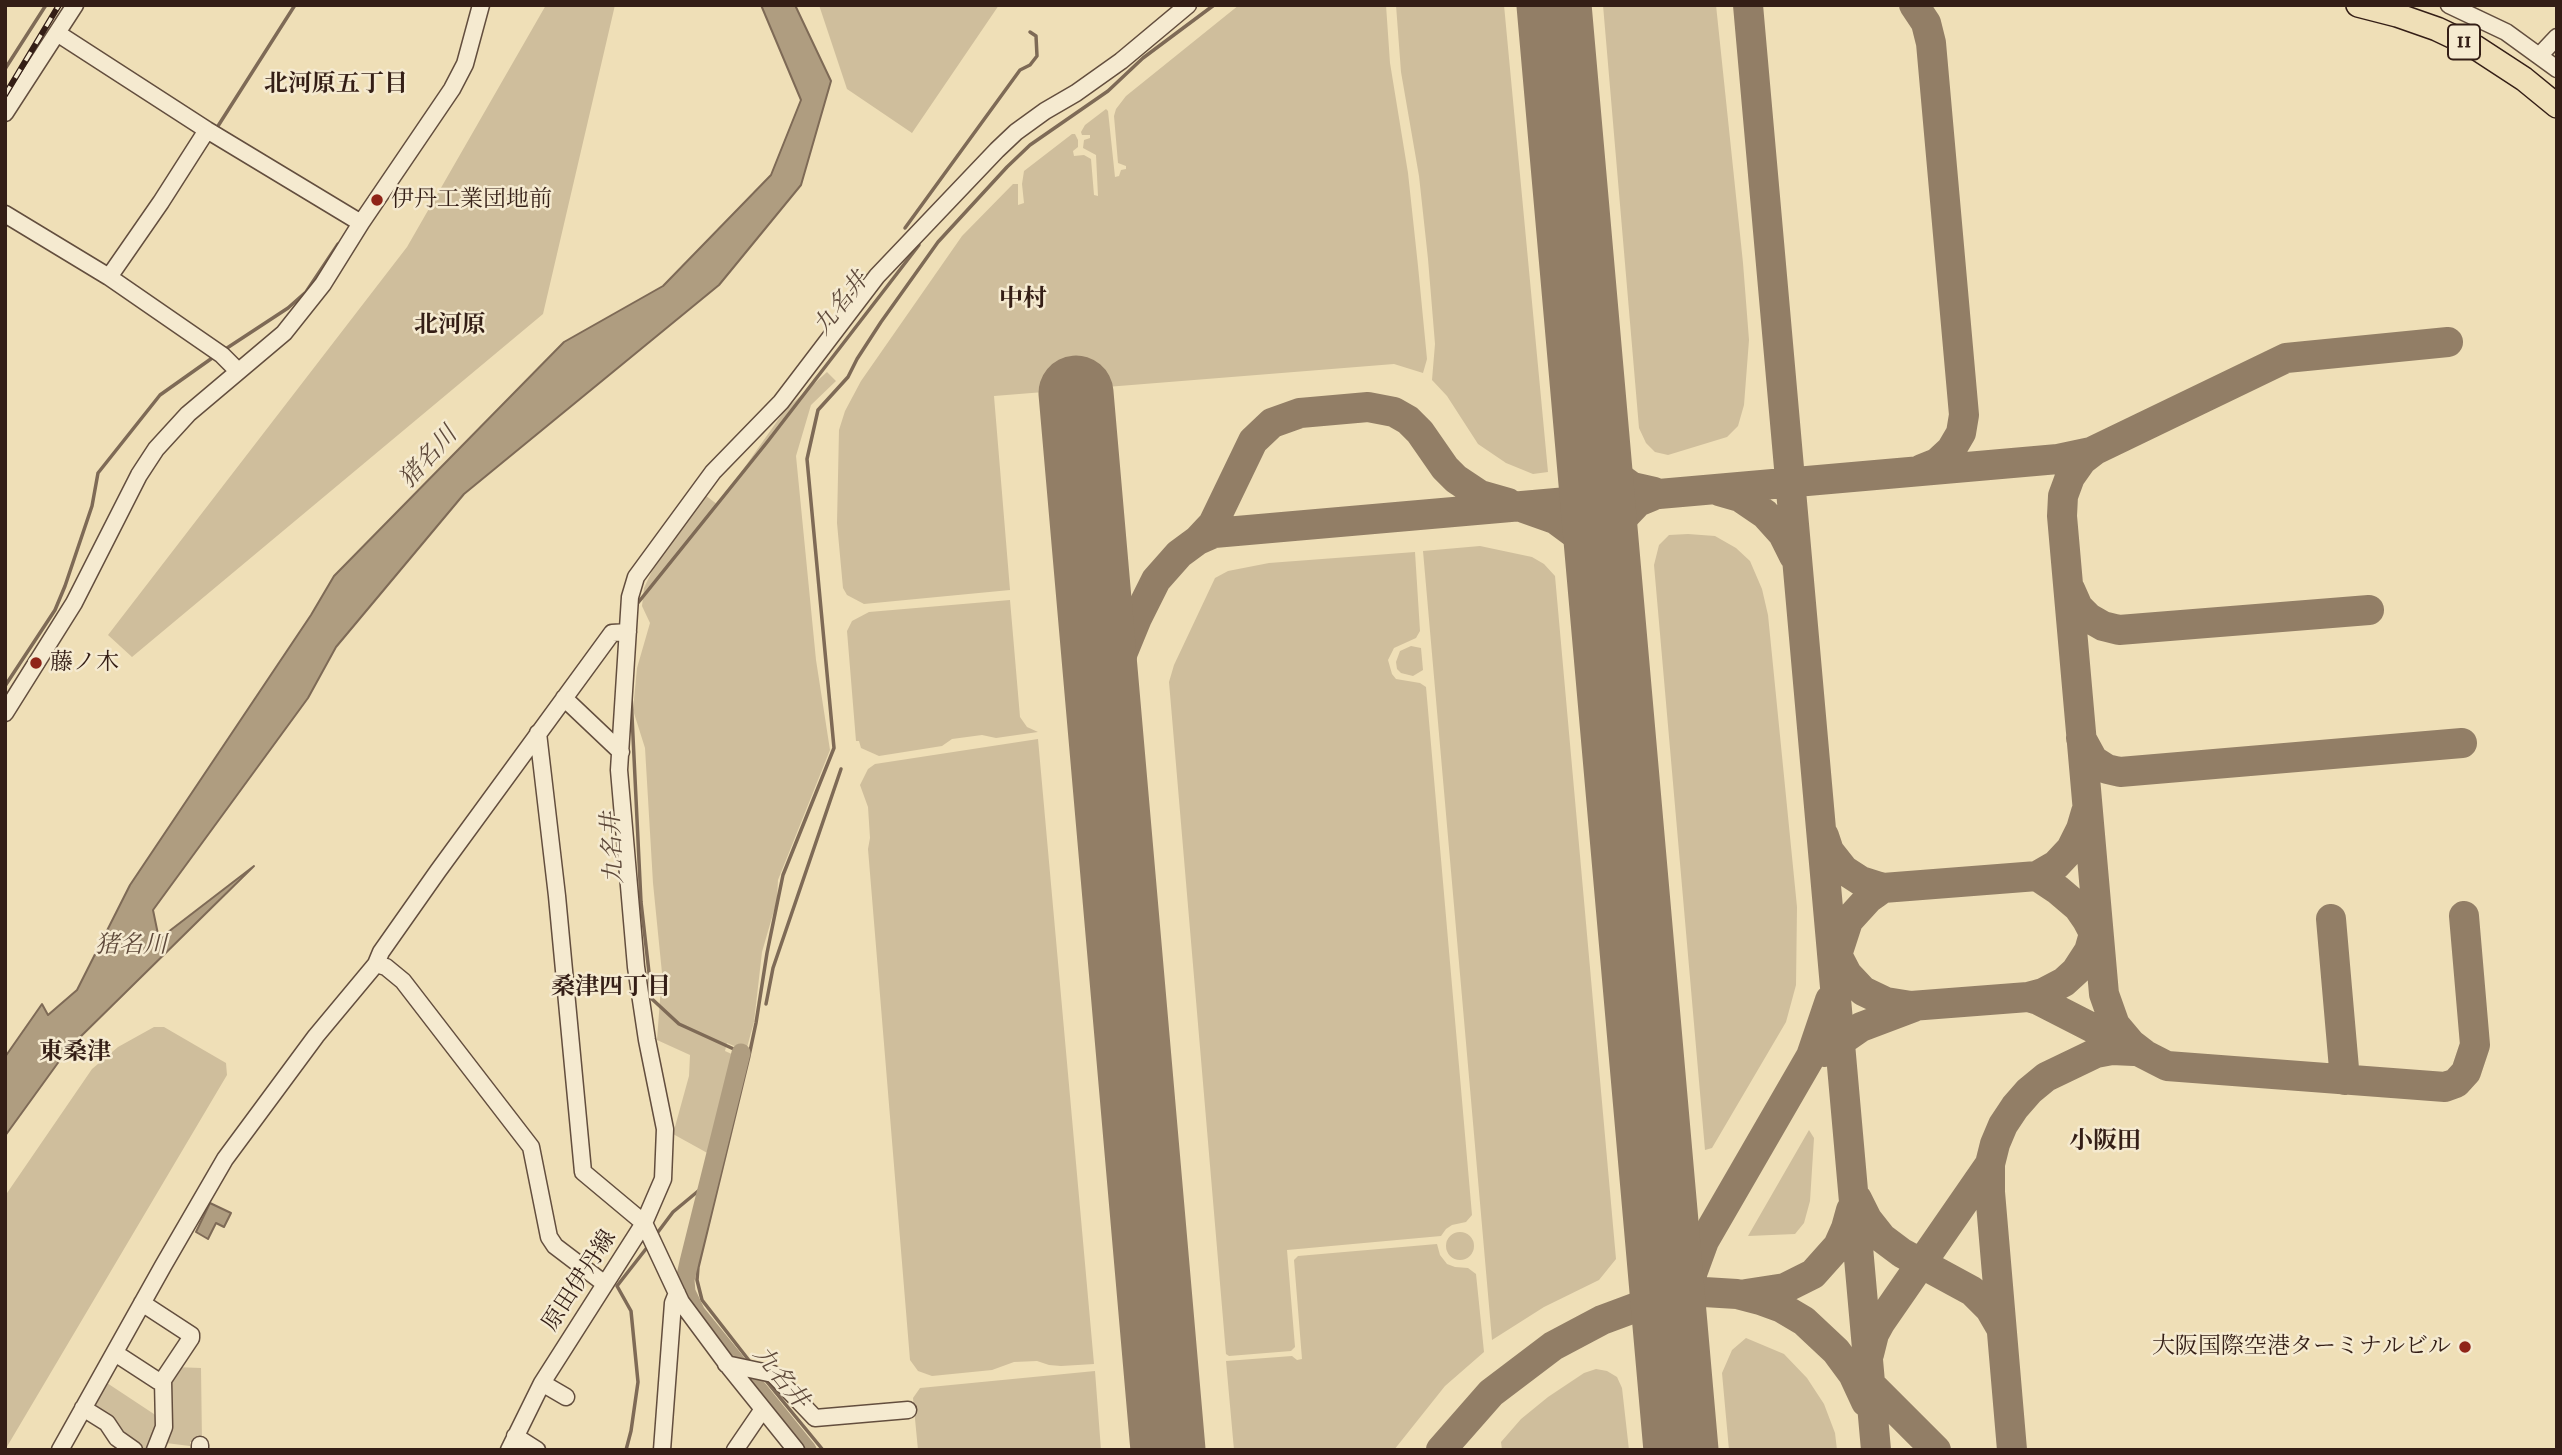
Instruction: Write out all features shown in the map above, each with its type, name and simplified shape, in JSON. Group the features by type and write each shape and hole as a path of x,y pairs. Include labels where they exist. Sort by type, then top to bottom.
{"highway":[{"name":"11","path":"2358,5 2427,25 2474,47 2524,79 2557,106"},
{"name":"11","path":"2412,5 2482,34 2509,50 2557,86"}],"street":[{"path":"5,113 75,5"},
{"path":"8,704 74,603 139,475 156,449 188,414 284,333 323,284 452,89 465,64 481,5"},
{"name":"原田伊丹線","path":"512,1443 542,1383 645,1223 663,1179 665,1129 636,967 620,783 630,597 636,577 713,472 781,402 877,276 1016,132 1121,61 1188,5"},
{"path":"2449,5 2506,32 2557,69"},
{"path":"57,33 207,130 361,223"},
{"path":"2540,55 2557,37"},
{"path":"108,277 162,202 207,130"},
{"path":"5,214 108,277 222,355 237,370"},
{"path":"60,1450 225,1159 316,1037 376,964 438,871 612,633 628,632"},
{"path":"564,698 621,752"},
{"path":"538,733 583,1172 645,1223 681,1302 726,1364 796,1450"},
{"path":"376,964 386,967 403,981 531,1147 549,1237 555,1246 606,1284"},
{"path":"662,1450 673,1303 677,1293"},
{"path":"142,1303 191,1335 163,1380 164,1427 155,1450"},
{"path":"115,1353 158,1381 163,1380"},
{"path":"726,1364 773,1374 815,1418 908,1409"},
{"path":"542,1383 566,1397"},
{"path":"83,1408 107,1423 117,1438 134,1450"},
{"path":"735,1450 763,1409"},
{"path":"512,1443 537,1450"}],"shaded area":[{"path":"546,5 615,5 543,314 132,657 108,635 407,247"},
{"path":"819,5 999,5 912,133 847,89"},
{"path":"1239,5 1386,5 1390,63 1408,173 1418,266 1427,359 1423,373 1394,364 994,396 1010,590 864,604 847,595 843,588 837,523 839,430 845,411 861,381 962,236 1013,184 1018,184 1018,205 1024,203 1024,171 1072,134 1075,134 1078,140 1078,147 1073,151 1074,156 1084,155 1091,159 1094,195 1098,196 1096,155 1083,148 1084,140 1090,138 1090,135 1082,135 1081,132 1085,125 1106,109 1115,177 1119,176 1126,166 1118,163 1114,116 1116,109 1126,96"},
{"path":"1396,5 1504,5 1548,472 1533,474 1506,463 1478,444 1447,396 1432,380 1435,344 1428,259 1419,176 1401,72"},
{"path":"1603,5 1716,5 1749,340 1744,405 1738,426 1727,437 1668,455 1655,452 1646,443 1639,428"},
{"path":"827,372 836,381 811,405 796,456 816,660 830,750 778,880 777,900 762,952 754,1022 746,1051 727,1043 725,1051 736,1056 711,1155 673,1134 689,1076 690,1055 657,1040 662,973 653,883 645,748 633,710 637,668 650,623 642,606 644,588 652,571 705,495 718,505 785,410"},
{"path":"1669,535 1715,536 1736,548 1750,561 1762,589 1768,615 1797,907 1796,985 1786,1022 1712,1148 1705,1150 1654,565 1659,545"},
{"path":"1480,546 1532,557 1544,564 1555,576 1616,1259 1599,1280 1544,1307 1492,1340 1423,551"},
{"path":"1415,552 1420,631 1416,638 1394,648 1388,660 1396,679 1420,683 1426,687 1472,1215 1466,1222 1446,1229 1441,1236 1287,1250 1295,1347 1291,1351 1229,1356 1226,1354 1169,682 1174,665 1215,578 1228,571 1269,563"},
{"path":"1010,600 1020,717 1027,727 1038,732 996,738 982,735 952,739 942,746 879,756 861,748 859,741 856,741 847,631 852,621 869,612"},
{"path":"1411,646 1421,648 1423,670 1413,676 1401,673 1396,662 1400,651"},
{"path":"1038,739 1094,1364 1061,1366 1037,1361 1014,1362 992,1370 932,1376 918,1371 910,1360 868,849 868,807 860,785 868,769 875,764"},
{"path":"154,1027 164,1027 226,1063 227,1075 5,1450 5,1196 92,1069 118,1047"},
{"path":"1809,1130 1814,1138 1810,1201 1804,1223 1795,1234 1748,1236"},
{"path":"1460,1232 1470,1236 1474,1246 1470,1256 1460,1260 1450,1256 1446,1246 1450,1236"},
{"path":"1437,1244 1440,1255 1447,1264 1468,1268 1476,1274 1484,1352 1445,1386 1394,1450 1234,1450 1226,1361 1292,1356 1297,1360 1302,1359 1294,1260 1298,1256"},
{"path":"1746,1338 1784,1354 1807,1378 1824,1404 1835,1433 1837,1450 1729,1450 1722,1373 1732,1350"},
{"path":"174,1367 201,1368 202,1443 190,1442 190,1446 166,1443 167,1377"},
{"path":"1596,1369 1617,1377 1622,1388 1629,1450 1502,1450 1501,1442 1521,1419 1584,1373"},
{"path":"1095,1371 1101,1450 918,1450 913,1398 920,1388"},
{"path":"104,1381 160,1418 149,1450 140,1450 89,1408"}],"water":[{"name":"猪名川","path":"761,5 795,5 831,81 801,185 719,285 464,494 336,647 308,698 153,910 159,939 254,866 68,1049 5,1136 5,1057 42,1004 48,1015 77,990 130,885 311,615 334,576 564,342 663,286 771,175 801,100"},
{"path":"210,1203 231,1213 224,1227 216,1223 208,1239 196,1232"}],"waterway":[{"path":"5,69 46,5"},
{"path":"218,126 295,5"},
{"path":"631,695 641,902 652,999 679,1024 749,1056 783,875 834,748 807,459 818,410 848,377 881,322 938,242 1007,167 1030,145 1108,91 1143,58 1214,5"},
{"name":"九名井","path":"905,228 1020,70 1030,65 1037,56 1036,36 1030,32"},
{"path":"224,350 288,308 306,292 338,244"},
{"name":"九名井","path":"637,604 768,441 919,245"},
{"path":"5,686 55,610 92,506 98,473 160,395 215,356"},
{"path":"766,1004 773,968 841,769"},
{"name":"九名井","path":"741,1053 689,1262 685,1280 686,1292 696,1313 807,1450"},
{"path":"749,1056 697,1280 702,1300 751,1363"},
{"path":"655,1236 673,1212 703,1187 716,1134 720,1132"},
{"path":"626,1450 638,1382 631,1311 617,1286 649,1245"},
{"path":"763,1377 823,1450"}],"taxiway":[{"path":"1748,5 1876,1450"},
{"path":"1914,5 1926,23 1931,43 1964,415 1961,433 1951,450 1937,463 1922,469"},
{"path":"1108,764 1108,726 1113,689 1123,652 1137,618 1156,580 1179,554 1198,540 1214,533 2058,459 2091,452 2286,358 2448,342"},
{"path":"1198,540 1213,524 1253,441 1272,423 1300,413 1368,407 1394,412 1408,420 1420,432 1456,479 1480,495 1508,503"},
{"path":"1592,431 1598,453 1614,474 1632,487 1654,492"},
{"path":"2095,450 2082,460 2070,477 2063,496 2062,516 2104,994 2115,1025 2131,1044 2144,1054"},
{"path":"1719,491 1740,497 1765,514 1783,534 1794,556"},
{"path":"1604,567 1606,545 1616,525 1638,502 1655,495"},
{"path":"1524,508 1555,519 1578,536 1594,556 1606,588"},
{"path":"2070,589 2078,607 2089,618 2103,626 2119,630 2369,610"},
{"path":"2081,738 2093,760 2107,769 2120,772 2462,743"},
{"path":"1824,836 1829,851 1844,870 1861,881 1883,888 2037,876 2056,865 2071,849 2086,812"},
{"path":"2037,876 2078,907 2096,937"},
{"path":"1836,958 1848,921 1869,898 1883,888"},
{"path":"2028,997 2167,1066 2445,1087 2456,1083 2466,1072 2475,1045 2464,916"},
{"path":"2331,919 2345,1080"},
{"path":"1834,949 1847,974 1863,991 1886,1002 1911,1006 2028,997 2043,993 2064,982 2076,971 2089,951 2095,930"},
{"path":"1675,1387 1677,1330 1704,1241 1811,1056 1830,1000"},
{"path":"1825,1052 1861,1027 1914,1007"},
{"path":"2012,1450 1990,1192 1990,1164 1995,1144 2015,1107 2046,1077 2096,1053 2112,1050 2134,1051"},
{"path":"1869,1354 1880,1323 1990,1164"},
{"path":"1857,1199 1867,1219 1882,1238 1902,1253 1972,1291 1990,1309 2001,1328"},
{"path":"1746,1294 1785,1288 1813,1274 1838,1246 1851,1210"},
{"path":"1441,1450 1491,1393 1553,1346 1602,1320 1645,1304 1704,1292 1737,1294 1760,1300 1782,1308 1804,1321 1836,1351 1853,1374 1866,1402"},
{"path":"1864,1378 1936,1450"}],"runway":[{"path":"1554,5 1681,1450"},
{"path":"1076,393 1168,1450"}],"railway":[{"path":"5,95 59,5"}],"place":[{"name":"伊丹工業団地前","path":"377,200"},
{"name":"藤ノ木","path":"36,663"},
{"name":"大阪国際空港ターミナルビル","path":"2465,1347"}],"district":[{"name":"北河原五丁目","path":"336,85"},
{"name":"中村","path":"1023,300"},
{"name":"北河原","path":"450,326"},
{"name":"桑津四丁目","path":"611,988"},
{"name":"東桑津","path":"75,1053"},
{"name":"小阪田","path":"2105,1142"}]}
